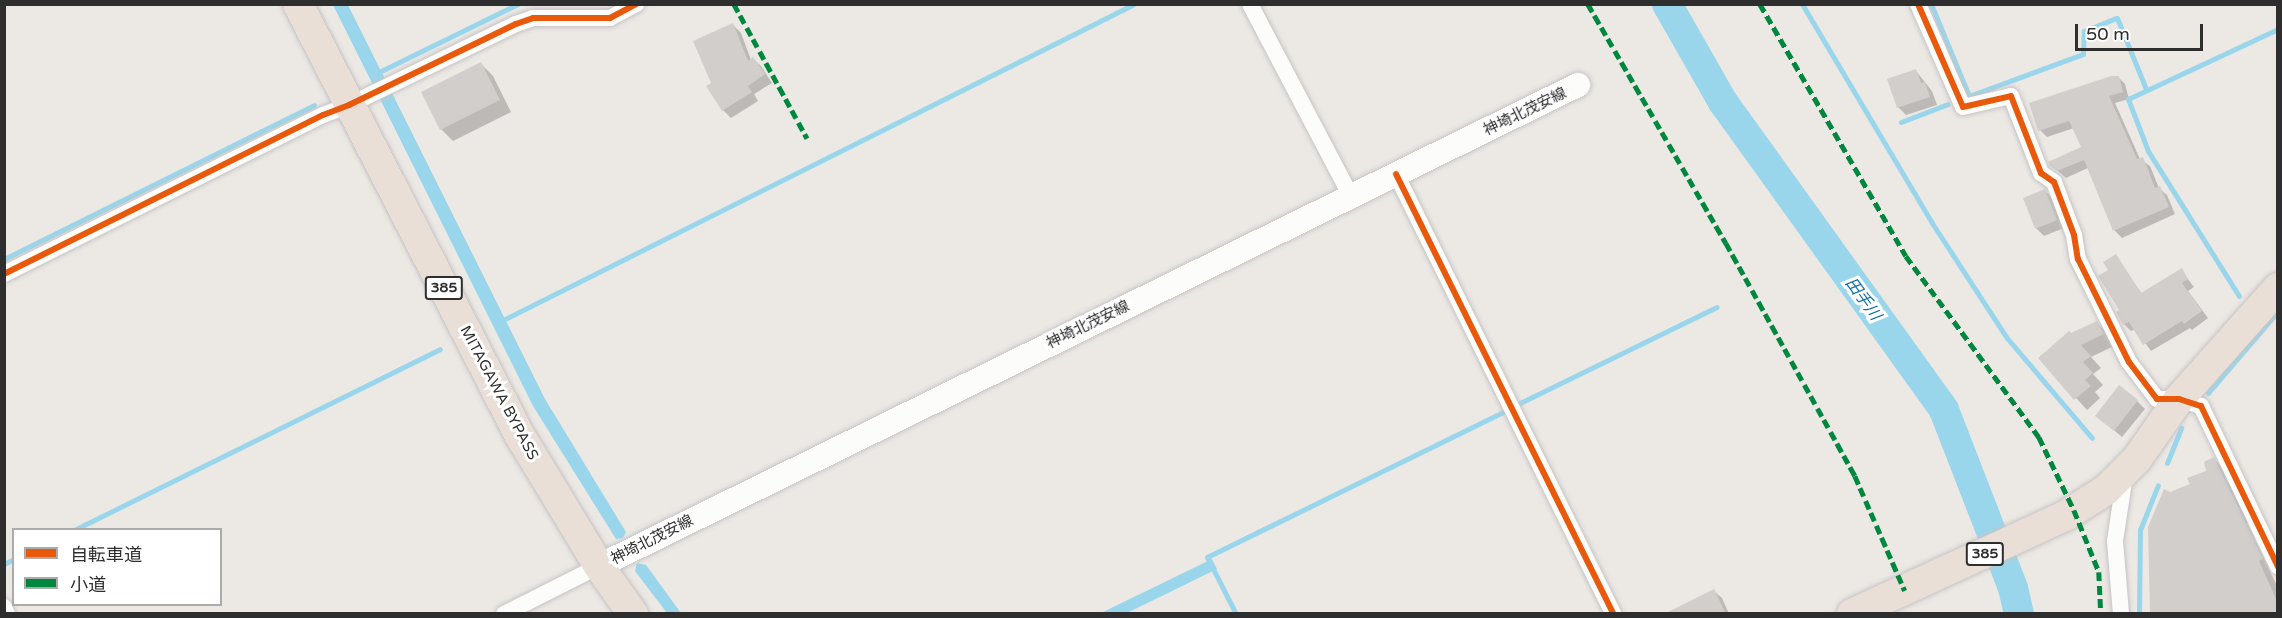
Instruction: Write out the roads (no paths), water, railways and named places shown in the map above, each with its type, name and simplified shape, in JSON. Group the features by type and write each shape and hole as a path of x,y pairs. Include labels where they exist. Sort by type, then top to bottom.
{"highway":[{"name":"MITAGAWA BYPASS","path":"298,4 522,439 599,566 633,614"},
{"name":"385","path":"1871,610 1905,591 2065,516 2106,490 2137,459 2179,399 2277,289"}],"main road":[{"name":"神埼北茂安線","path":"599,566 1578,85"}],"street":[{"path":"4,274 323,115 349,105 516,24 533,18 596,12 610,18 636,4"},
{"path":"1250,4 1351,196"},
{"path":"1918,4 1963,108 2011,96 2042,173 2054,182 2074,235 2078,259 2129,363 2157,399 2179,399 2201,406 2277,567"},
{"path":"1396,174 1613,614"},
{"path":"2121,614 2115,541 2125,471"},
{"path":"504,614 599,566"},
{"path":"4,607 8,614"}],"water":[{"path":"333,5 348,5 385,79 373,85"},
{"path":"392,93 545,399 626,532 623,538 616,539 533,406 380,99"},
{"path":"1212,559 1217,569 1127,613 1101,613"},
{"path":"637,563 646,565 681,613 667,613 635,571"}],"waterway":[{"path":"381,71 518,4"},
{"path":"505,319 1134,4"},
{"name":"田手川","path":"1667,4 1723,102 1944,410 2013,588 2019,614"},
{"path":"1802,4 1932,223 2007,338 2092,438"},
{"path":"1931,4 1969,96 2083,54 2084,31 2117,18 2146,89"},
{"path":"2239,296 2148,151 2128,99 2278,29"},
{"path":"1901,122 1948,104"},
{"path":"4,259 314,105"},
{"path":"1518,404 1717,307"},
{"path":"2208,393 2278,311"},
{"path":"78,528 440,349"},
{"path":"1236,614 1207,557 1505,411"},
{"path":"2167,463 2181,428"},
{"path":"2139,614 2140,530 2158,485"},
{"path":"4,564 12,560"}]}
